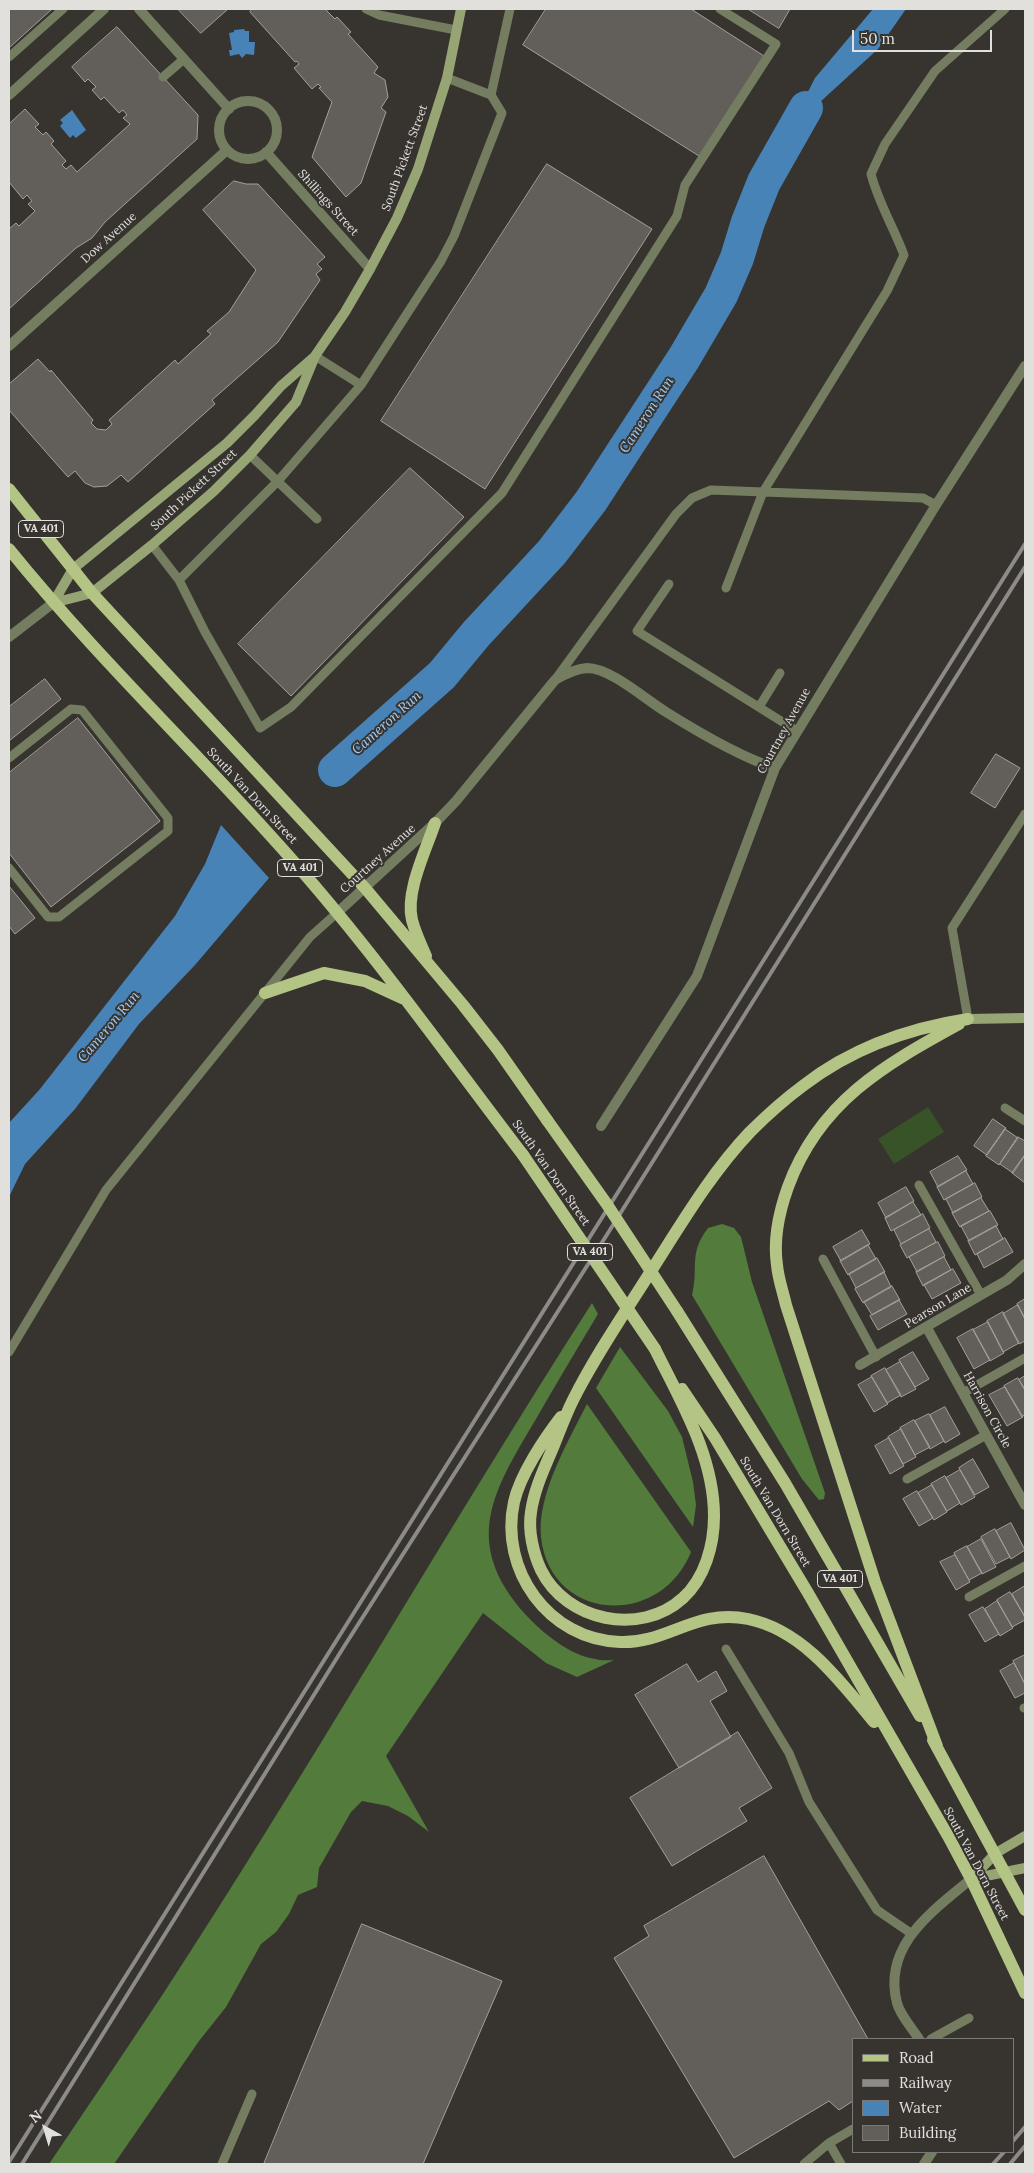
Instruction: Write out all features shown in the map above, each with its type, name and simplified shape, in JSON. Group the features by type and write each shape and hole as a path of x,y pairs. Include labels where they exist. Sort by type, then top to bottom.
{"main road":[{"name":"South Pickett Street","path":"52,602 92,593 152,545 214,491 296,402 315,356 345,312 370,269 396,218 418,168 447,78 461,9"},
{"name":"South Pickett Street","path":"52,602 73,569 227,443 281,386 315,356"},
{"name":"South Van Dorn Street","path":"9,489 92,593 365,888 498,1050 606,1202 677,1311 784,1483 937,1746 1025,1910"},
{"name":"South Van Dorn Street","path":"9,549 52,602 287,854 338,912 523,1155 715,1438 808,1593 971,1878 1025,1993"},
{"path":"430,968 412,920 411,906 418,874 435,823"},
{"path":"265,993 324,974 365,981 404,999"},
{"path":"655,1349 707,1461 713,1490 714,1519 711,1547 698,1578 682,1599 662,1611 643,1618 621,1620 600,1617 580,1610 564,1600 551,1586 540,1568 534,1550 530,1527 531,1512 545,1467 573,1401 611,1334 695,1203 726,1160 750,1132 806,1083 834,1065 866,1048 912,1030 968,1019 1025,1018"},
{"path":"937,1746 875,1582 786,1305 777,1264 776,1237 780,1209 797,1163 828,1116 850,1093 876,1072 902,1055 968,1019"},
{"path":"573,1401 545,1438 528,1468 514,1500 511,1539 522,1578 530,1593 544,1608 576,1632 597,1639 621,1643 648,1639 706,1618 725,1616 750,1619 773,1627 792,1638 814,1655 858,1703 898,1751"},
{"path":"971,1878 996,1853 1025,1836"},
{"path":"971,1878 1025,1868"}],"street":[{"path":"9,95 104,9"},
{"path":"139,9 229,109"},
{"path":"241,103 260,104 270,112 276,122 277,132 272,146 258,158 246,159 237,157 227,150 221,140 219,131 221,120 229,109 241,103"},
{"name":"Dow Avenue","path":"9,346 227,150"},
{"name":"Shillings Street","path":"266,152 370,269"},
{"name":"Courtney Avenue","path":"601,1126 697,976 775,768 936,505 1025,366"},
{"name":"South Pickett Street","path":"9,637 52,602"},
{"path":"555,680 568,672 588,668 614,676 666,712 711,738 738,751 748,759 775,768"},
{"name":"Courtney Avenue","path":"338,912 435,823 462,794 555,680"},
{"name":"Pearson Lane","path":"860,1365 927,1328 1007,1280 1025,1264"},
{"name":"Harrison Circle","path":"927,1328 1025,1505"},
{"path":"918,2038 897,2004 895,1980 897,1964 903,1945 934,1911 971,1878"},
{"path":"924,2164 931,2153"}],"lane":[{"path":"9,58 63,9"},
{"path":"366,9 379,15 456,30"},
{"path":"491,95 510,9"},
{"path":"152,545 179,580 205,632 260,728 291,707 502,492 677,216 685,185 776,44 720,9"},
{"path":"726,588 763,492 887,291 904,255 896,234 877,198 871,174 885,144 935,71 1005,9"},
{"path":"163,77 184,59"},
{"path":"179,580 278,481 361,385 454,236 502,113 491,95 447,78"},
{"path":"315,356 361,385"},
{"path":"250,454 317,519"},
{"path":"555,680 676,514 692,498 711,490 922,498 936,505"},
{"path":"669,584 637,631 797,731"},
{"path":"759,707 780,673"},
{"path":"9,758 71,709 82,710 168,818 168,831 59,917 48,917 9,868"},
{"path":"968,1019 952,928 1025,814"},
{"path":"9,1352 106,1190 310,937 338,912"},
{"path":"1005,1108 1025,1121"},
{"path":"919,1185 981,1295"},
{"path":"823,1259 876,1357"},
{"path":"963,1393 1025,1358"},
{"path":"907,1479 986,1434"},
{"path":"969,1597 1025,1566"},
{"path":"726,1649 789,1753 809,1802 877,1910 912,1934"},
{"path":"933,2038 969,2018"},
{"path":"222,2164 252,2094"},
{"path":"804,2164 829,2144 852,2130"},
{"path":"829,2144 841,2164"}],"green space":[{"path":"928,1107 944,1132 894,1164 878,1139"},
{"path":"722,1224 734,1228 741,1237 752,1282 825,1493 824,1499 819,1500 802,1479 692,1295 698,1246 708,1228"},
{"path":"592,1303 598,1314 507,1469 490,1516 489,1540 494,1564 506,1589 533,1622 548,1636 576,1653 597,1660 614,1660 577,1677 546,1663 483,1613 386,1756 429,1832 408,1816 388,1806 362,1801 351,1812 319,1868 317,1887 298,1895 289,1914 276,1932 261,1944 226,2007 199,2041 114,2164 49,2164 218,1908"},
{"path":"620,1347 668,1411 682,1437 693,1482 696,1505 693,1527 596,1388"},
{"path":"587,1404 691,1552 676,1577 656,1594 632,1604 608,1605 584,1599 564,1586 549,1565 541,1537 541,1520 549,1486 563,1451"}],"water":[{"path":"873,9 906,9 878,49 819,103 784,148 793,121 815,78"},
{"path":"244,29 249,31 249,42 255,42 254,55 246,54 242,58 239,54 230,56 229,50 232,50 229,33 234,32 234,30"},
{"path":"72,110 86,130 76,138 73,135 70,138 60,126 63,123 60,120"},
{"path":"221,825 269,878 195,965 139,1024 75,1109 25,1164 9,1197 9,1123 40,1089 175,916 205,864"}],"building":[{"path":"9,9 52,9 9,48"},
{"path":"178,9 228,9 201,33"},
{"path":"252,9 325,9 335,19 337,17 351,32 348,34 378,67 374,73 385,80 388,97 381,108 386,112 361,183 346,197 312,157 332,102 319,88 321,87 318,84 312,89 294,68 299,64 297,61 295,62 250,12"},
{"path":"546,9 691,9 764,56 699,156 523,45"},
{"path":"748,9 790,9 779,28"},
{"path":"117,27 198,115 197,139 105,222 92,238 76,248 9,309 9,229 16,223 19,226 35,211 28,204 32,201 27,195 23,199 9,182 9,124 25,109 39,124 35,127 43,135 46,132 54,141 51,144 66,161 62,165 66,169 71,165 77,172 130,124 123,118 127,115 123,110 119,113 104,97 101,100 92,90 96,87 88,79 85,82 72,67"},
{"path":"547,164 652,229 485,489 381,421"},
{"path":"234,181 258,184 325,257 317,264 322,269 316,274 320,280 278,342 212,400 215,404 128,482 121,475 107,486 94,487 85,483 75,471 68,477 9,410 9,384 38,359 50,372 51,370 93,420 91,423 97,429 106,430 112,424 109,420 175,360 178,364 211,334 207,331 229,312 256,270 203,210"},
{"path":"410,468 464,517 291,696 238,644"},
{"path":"45,679 61,699 9,741 9,707"},
{"path":"78,718 160,821 51,907 9,853 9,773"},
{"path":"996,754 1020,768 995,808 971,793"},
{"path":"9,886 35,918 15,934 9,926"},
{"path":"993,1119 1006,1128 987,1155 974,1146"},
{"path":"1005,1129 1018,1138 999,1165 986,1156"},
{"path":"1018,1137 1025,1141 1025,1155 1013,1173 1000,1164"},
{"path":"1025,1155 1025,1183 1012,1173"},
{"path":"958,1156 967,1170 938,1187 930,1172"},
{"path":"966,1171 973,1184 944,1200 937,1187"},
{"path":"975,1183 982,1197 953,1213 946,1199"},
{"path":"906,1187 914,1201 886,1218 878,1203"},
{"path":"981,1198 989,1211 960,1227 952,1213"},
{"path":"913,1202 921,1215 891,1231 885,1218"},
{"path":"990,1211 998,1225 969,1241 961,1226"},
{"path":"923,1214 930,1228 901,1244 894,1230"},
{"path":"996,1226 1003,1239 975,1255 968,1241"},
{"path":"929,1229 936,1242 907,1258 900,1245"},
{"path":"862,1230 870,1244 841,1261 833,1247"},
{"path":"1005,1238 1013,1252 984,1268 977,1254"},
{"path":"938,1242 945,1256 917,1272 909,1257"},
{"path":"868,1245 876,1259 848,1275 840,1261"},
{"path":"944,1257 951,1270 923,1286 916,1272"},
{"path":"877,1258 885,1272 856,1288 849,1274"},
{"path":"953,1269 961,1283 932,1299 924,1285"},
{"path":"884,1272 891,1287 863,1303 855,1289"},
{"path":"892,1286 900,1300 872,1315 864,1302"},
{"path":"1025,1299 1025,1319 1017,1304"},
{"path":"899,1300 907,1314 878,1330 870,1316"},
{"path":"1018,1305 1025,1319 1025,1341 1019,1344 1003,1314"},
{"path":"1003,1312 1019,1343 1003,1352 987,1321"},
{"path":"988,1322 1004,1353 990,1361 973,1330"},
{"path":"973,1329 990,1360 974,1369 957,1338"},
{"path":"913,1352 929,1379 915,1387 899,1360"},
{"path":"900,1362 916,1389 901,1397 886,1370"},
{"path":"885,1368 901,1395 887,1403 871,1376"},
{"path":"1025,1376 1025,1390 1019,1380"},
{"path":"872,1377 888,1404 874,1412 858,1385"},
{"path":"1018,1378 1025,1390 1025,1414 1022,1417 1004,1386"},
{"path":"1005,1387 1023,1417 1007,1426 989,1395"},
{"path":"945,1407 960,1434 945,1443 930,1415"},
{"path":"929,1414 944,1441 930,1449 915,1421"},
{"path":"914,1420 930,1447 915,1455 900,1428"},
{"path":"901,1429 916,1457 903,1464 888,1437"},
{"path":"889,1438 904,1466 890,1474 875,1446"},
{"path":"973,1459 989,1487 975,1495 959,1468"},
{"path":"960,1470 975,1497 961,1505 946,1478"},
{"path":"945,1476 960,1503 947,1511 931,1484"},
{"path":"932,1485 947,1512 934,1520 918,1493"},
{"path":"917,1491 933,1518 919,1526 903,1499"},
{"path":"1011,1523 1025,1550 1011,1559 996,1531"},
{"path":"995,1529 1010,1557 996,1564 981,1537"},
{"path":"981,1539 996,1567 982,1574 967,1547"},
{"path":"967,1546 982,1573 969,1580 954,1553"},
{"path":"955,1555 970,1582 956,1590 940,1562"},
{"path":"1025,1586 1025,1617 1012,1594"},
{"path":"1010,1592 1025,1617 1025,1620 1012,1627 997,1600"},
{"path":"997,1601 1013,1628 1000,1636 985,1609"},
{"path":"983,1607 999,1634 985,1642 969,1615"},
{"path":"1025,1655 1025,1684 1013,1661"},
{"path":"1014,1663 1025,1684 1025,1693 1015,1698 1000,1671"},
{"path":"687,1664 698,1682 716,1671 727,1691 710,1701 731,1737 679,1768 635,1695"},
{"path":"738,1732 772,1788 739,1808 747,1821 672,1866 630,1798"},
{"path":"764,1856 867,2038 852,2038 852,2102 839,2110 829,2101 734,2158 614,1958 649,1936 644,1926"},
{"path":"362,1924 502,1981 423,2164 264,2164"}],"waterway":[{"name":"Cameron Run","path":"335,770 442,675 476,634 552,552 591,501 684,358 721,295 737,258 748,222 764,182 806,108"}],"railway":[{"path":"9,2162 1025,544"},
{"path":"22,2164 345,1645 608,1233 1025,567"},
{"path":"1014,2140 1025,2127"},
{"path":"1010,2164 1025,2146"},
{"path":"993,2164 1003,2153"}]}
